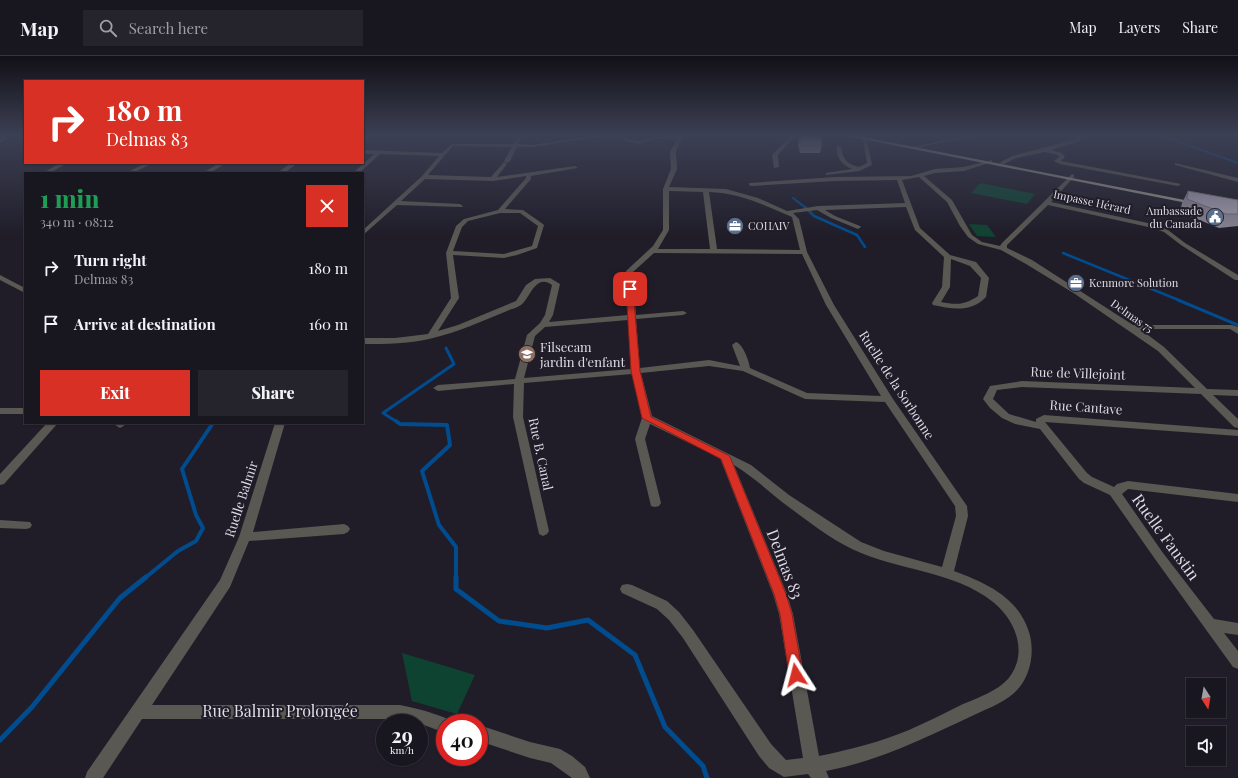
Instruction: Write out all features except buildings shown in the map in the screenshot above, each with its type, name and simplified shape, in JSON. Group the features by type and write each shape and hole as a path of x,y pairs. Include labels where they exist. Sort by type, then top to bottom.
{"main road":[{"path":"1026,169 1072,177"},
{"path":"1030,169 1200,202"}],"street":[{"path":"364,232 424,177 431,169"},
{"path":"493,179 501,169"},
{"path":"424,177 493,179 570,169"},
{"path":"655,503 640,439 647,418 636,371 628,275 630,271 652,251 664,235 666,230 666,189 674,169"},
{"path":"794,175 806,176 856,169"},
{"path":"751,184 835,179 911,178 935,170 965,169"},
{"path":"1096,169 1178,184"},
{"path":"1195,169 1238,180"},
{"path":"500,211 529,178 528,174"},
{"name":"Delmas 75","path":"920,175 950,201 970,236 980,243 1003,249 1029,262 1131,327 1160,350 1238,425"},
{"path":"1003,249 1004,244 1072,177"},
{"path":"899,178 917,229 948,256 973,264 985,278 982,298 970,306 954,308 936,303 946,287 948,256"},
{"path":"666,189 726,191 756,199 789,212 818,208 909,205"},
{"path":"706,191 714,252"},
{"path":"396,203 460,206"},
{"name":"Impasse Hérard","path":"1046,203 1155,226 1166,231 1182,244 1238,278"},
{"path":"818,208 858,227"},
{"path":"364,341 395,341 431,336 455,298 449,253 462,223 466,220 500,211 521,212 541,225 535,247 515,254 504,256 449,253"},
{"name":"Ruelle de la Sorbonne","path":"789,212 796,219 804,252 830,305 888,399 961,506 962,516 948,574"},
{"path":"652,251 804,252"},
{"path":"0,277 24,290"},
{"name":"Rue B. Canal","path":"431,336 461,327 519,303 529,287 538,281 550,280 556,284 548,315 543,325 531,335 519,381 518,417 543,531"},
{"path":"543,325 683,313"},
{"path":"1131,327 1232,327 1238,331"},
{"path":"736,345 745,363 745,369"},
{"path":"438,388 710,364 745,369 805,396 888,399"},
{"name":"Rue de Villejoint","path":"1043,427 1016,422 996,411 988,399 994,388 1022,384 1238,393"},
{"path":"0,411 24,411"},
{"path":"627,588 662,605 674,616 688,634 775,762 784,769 812,766 872,751 938,725 985,702 1012,685 1023,668 1024,637 1020,624 1011,610 1001,599 989,591 948,574 866,550 852,544 785,498 748,469 647,418"},
{"name":"Rue Cantave","path":"1116,493 1088,480 1083,476 1043,427 1040,421 1044,418 1238,433"},
{"path":"0,481 53,424"},
{"name":"Ruelle Balmir","path":"93,778 225,583 245,537 280,424"},
{"name":"Delmas 83","path":"725,457 780,594 786,614 812,766 821,778"},
{"name":"Ruelle Faustin","path":"1238,498 1128,485 1117,490 1116,493 1116,496 1238,662"},
{"path":"0,524 26,525"},
{"path":"245,537 344,529"},
{"path":"1209,624 1238,629"},
{"name":"Rue Balmir Prolongée","path":"137,712 400,712 436,722"},
{"path":"488,736 530,750 554,755 579,772 582,778"}],"green space":[{"path":"980,183 1035,194 1027,204 971,193"},
{"path":"969,224 987,225 996,237 977,236"},
{"path":"402,653 475,675 457,714 412,701"}],"waterway":[{"path":"793,198 806,208"},
{"path":"806,208 814,216 857,235 865,247"},
{"path":"1063,253 1181,301"},
{"path":"1178,300 1238,325"},
{"path":"397,422 383,413 454,364 446,348"},
{"path":"396,421 400,424 447,425 450,445 422,471 439,525 456,547 456,589 499,621 547,628 588,620 635,655 665,727 703,766 707,778"},
{"path":"145,578 178,551 196,541 203,528 196,515 182,469 212,424"},
{"path":"0,740 32,707 120,598 146,577"}],"place":[{"name":"Ambassade du Canada","path":"1215,217"},
{"name":"COHAIV","path":"735,226"},
{"name":"Kenmore Solution","path":"1076,283"},
{"name":"Filsecam jardin d'enfant","path":"527,354"}],"route":[{"path":"630,289 636,371 647,418 725,457 780,594 786,614 796,675"}]}
